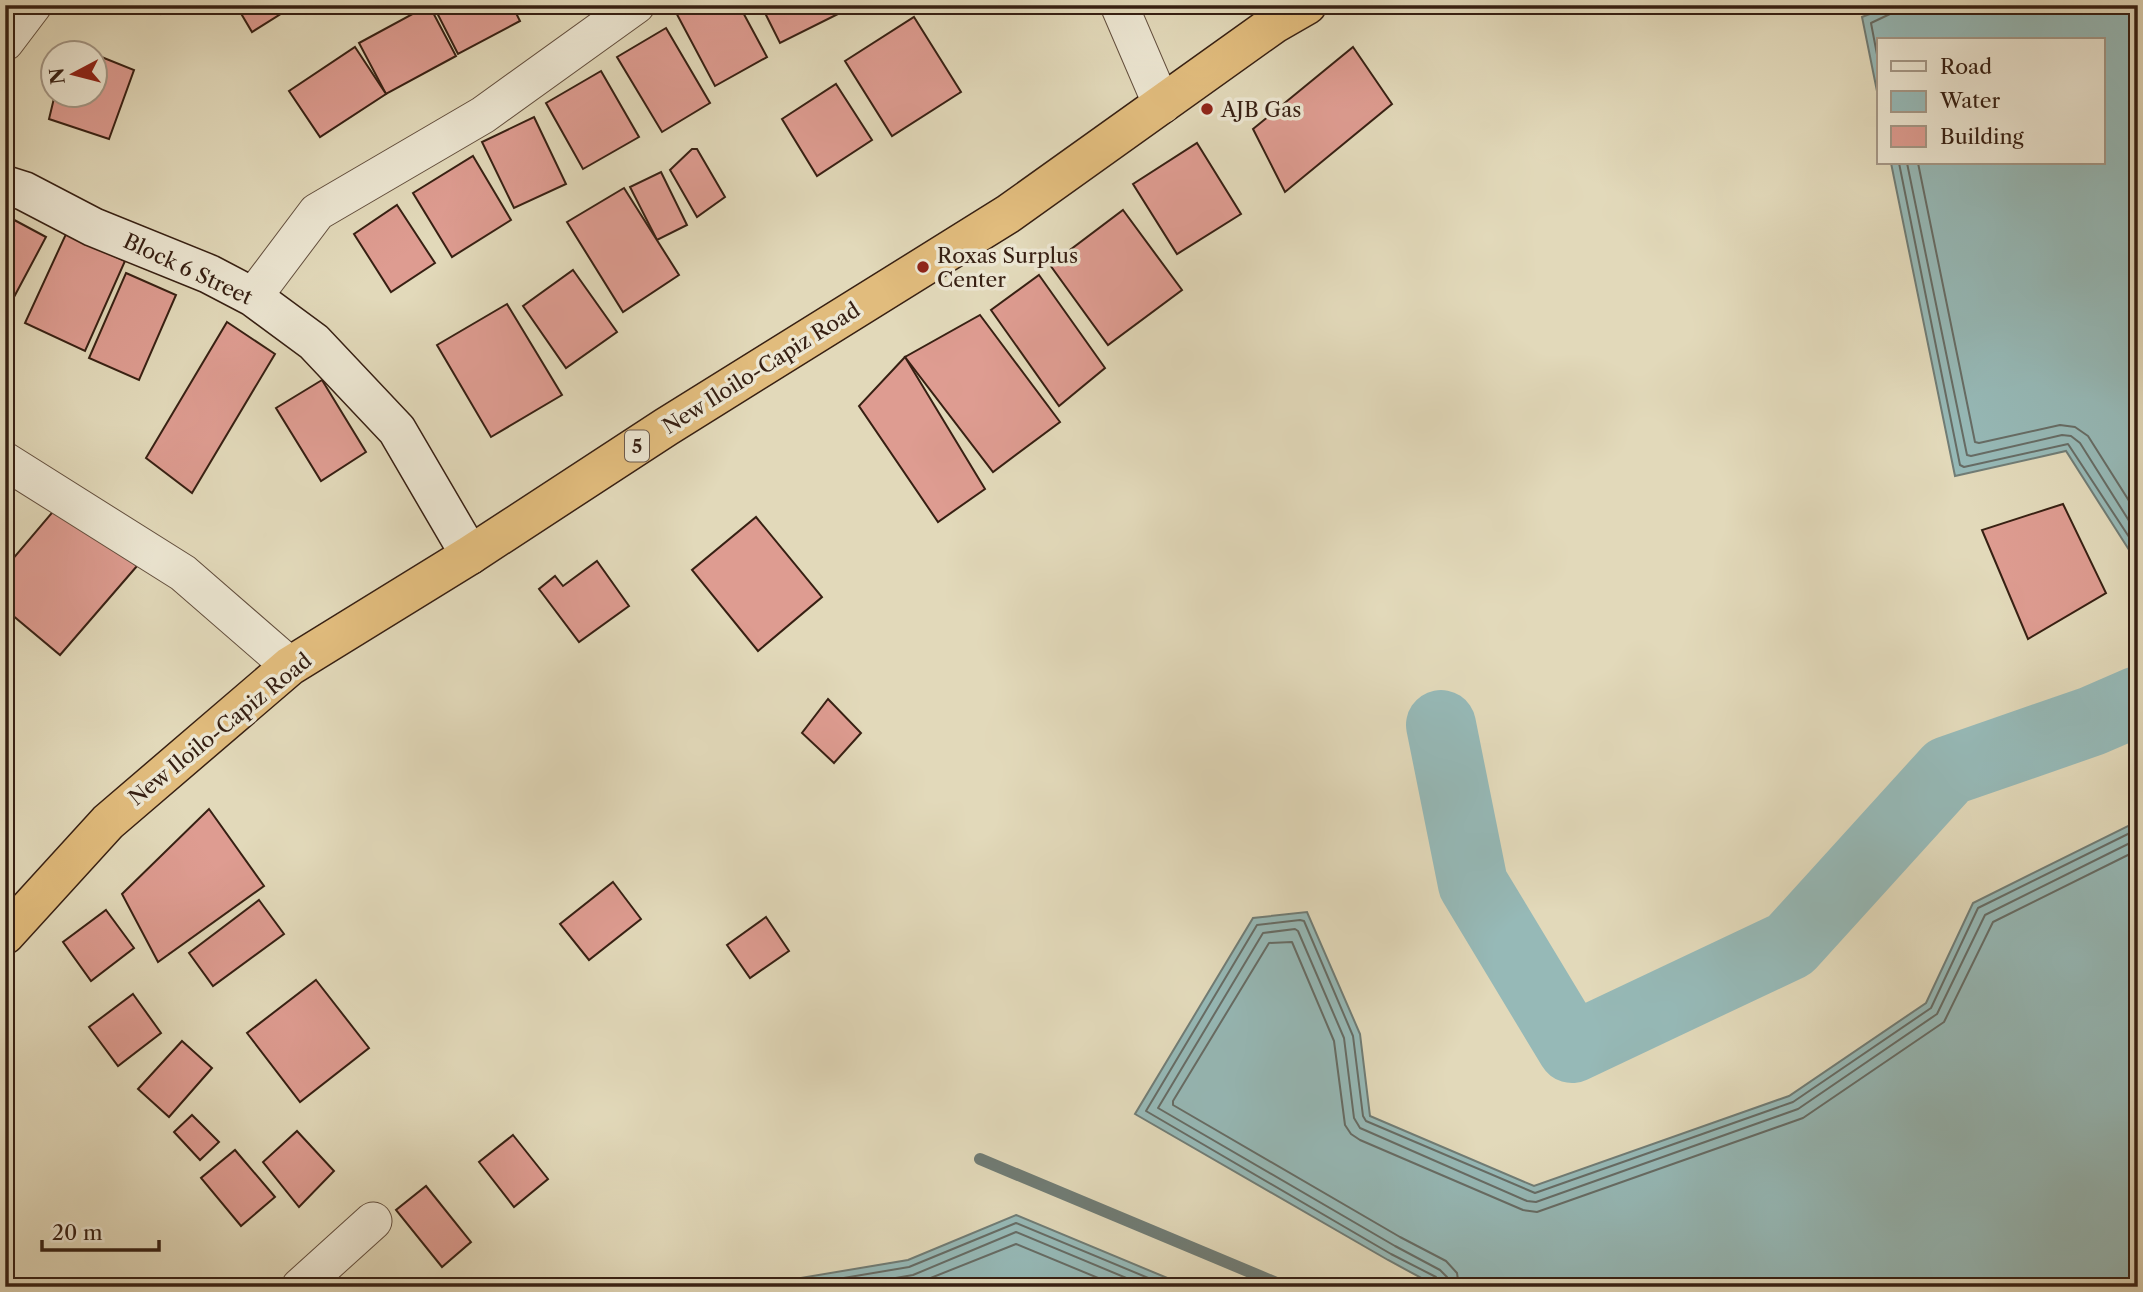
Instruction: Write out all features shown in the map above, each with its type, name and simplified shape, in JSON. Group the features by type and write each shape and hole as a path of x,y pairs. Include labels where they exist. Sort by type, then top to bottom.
{"highway":[{"name":"New Iloilo-Capiz Road","path":"5,935 108,822 290,666 1008,214 1162,105 1271,15 1307,5"}],"street":[{"path":"5,42 33,5"},
{"path":"253,297 317,212 484,116 636,5"},
{"path":"1119,5 1162,105"},
{"name":"Block 6 Street","path":"5,185 24,191 93,227 209,274 253,297 314,342 397,430 470,555"},
{"path":"5,461 183,573 290,666"},
{"path":"300,1287 373,1221"}],"water":[{"path":"1893,5 2138,5 2138,552 2131,553 2066,451 1955,476 1891,164 2104,164 2104,38 1877,38 1877,91 1862,17"},
{"path":"2138,821 2138,1287 1438,1287 1135,1114 1253,918 1307,912 1360,1034 1370,1116 1534,1186 1789,1096 1926,1003 1973,903"},
{"path":"1016,1215 1189,1287 747,1287 908,1260"}],"building":[{"path":"152,5 173,5 161,14"},
{"path":"236,5 295,5 252,32"},
{"path":"429,5 456,56 386,94 359,43"},
{"path":"433,5 512,5 520,21 458,54"},
{"path":"672,5 739,5 767,57 715,86"},
{"path":"761,5 836,5 840,13 780,43"},
{"path":"914,17 961,92 892,136 845,61"},
{"path":"666,28 710,103 662,132 617,57"},
{"path":"355,47 386,94 320,137 289,91"},
{"path":"1353,47 1392,104 1285,192 1253,129"},
{"path":"108,60 134,70 109,139 49,119 52,108 108,108"},
{"path":"601,71 639,137 583,169 546,103"},
{"path":"836,84 872,140 817,176 782,119"},
{"path":"534,117 566,184 514,208 482,142"},
{"path":"1197,143 1241,214 1177,254 1133,184"},
{"path":"692,149 697,149 725,197 697,217 670,170"},
{"path":"473,156 511,220 452,257 413,193"},
{"path":"661,172 687,225 657,240 630,187"},
{"path":"624,188 679,275 623,312 567,222"},
{"path":"397,205 435,263 391,292 354,234"},
{"path":"1123,210 1182,290 1108,345 1050,265"},
{"path":"5,215 46,237 6,312 5,311"},
{"path":"66,234 125,261 85,351 25,323"},
{"path":"573,270 617,332 566,368 523,306"},
{"path":"126,273 176,295 139,380 89,358"},
{"path":"1039,275 1105,368 1059,406 991,310"},
{"path":"507,304 562,395 491,437 437,345"},
{"path":"980,315 1060,422 993,472 905,357"},
{"path":"227,322 275,354 192,493 146,458"},
{"path":"905,357 985,489 938,522 859,406"},
{"path":"322,380 366,452 321,481 276,408"},
{"path":"62,501 137,566 60,655 5,609 5,568"},
{"path":"2063,504 2106,593 2028,639 1982,530"},
{"path":"756,517 822,597 758,651 692,570"},
{"path":"597,561 629,606 579,642 539,589 555,576 563,586"},
{"path":"828,699 861,733 834,763 802,733"},
{"path":"209,809 264,886 158,962 122,894"},
{"path":"613,882 641,919 589,960 560,924"},
{"path":"259,900 284,934 213,986 189,953"},
{"path":"106,910 134,948 91,981 63,942"},
{"path":"766,917 789,951 750,978 727,945"},
{"path":"316,980 369,1048 300,1102 247,1033"},
{"path":"133,994 161,1033 118,1066 89,1027"},
{"path":"182,1041 212,1068 169,1117 138,1089"},
{"path":"192,1115 219,1142 200,1160 174,1132"},
{"path":"297,1131 334,1171 299,1207 263,1162"},
{"path":"513,1135 548,1179 514,1207 479,1162"},
{"path":"235,1150 275,1197 241,1226 201,1178"},
{"path":"5,1175 13,1182 5,1189"},
{"path":"426,1186 471,1242 442,1267 396,1210"}],"waterway":[{"path":"1441,725 1473,884 1572,1048 1790,945 1948,771 2092,721 2138,701"},
{"path":"980,1159 1286,1287"}],"place":[{"name":"AJB Gas","path":"1207,109"},
{"name":"Roxas Surplus Center","path":"923,267"}]}
